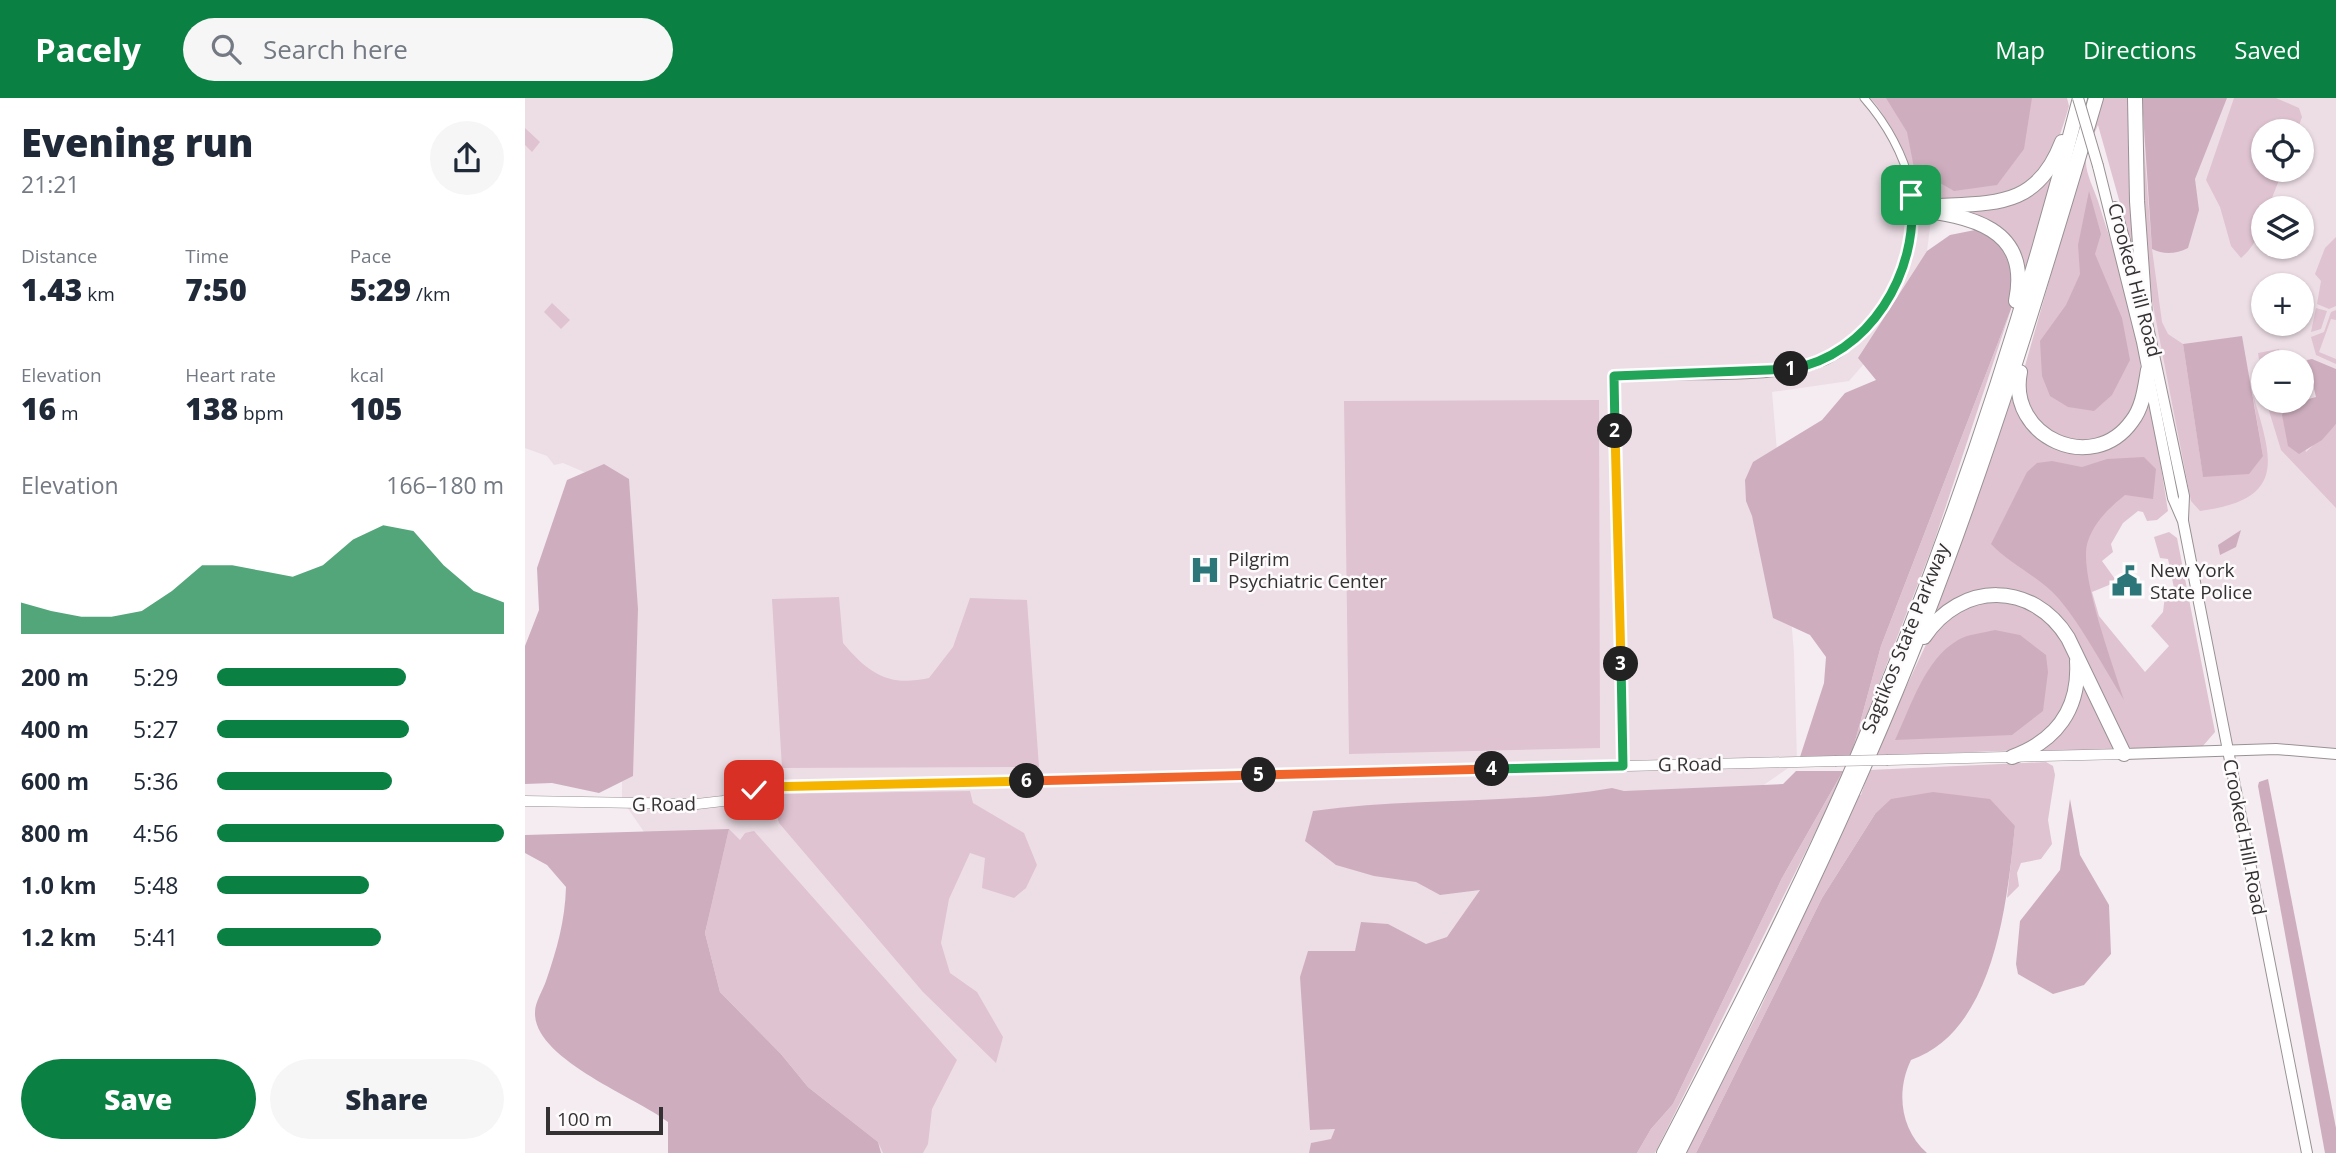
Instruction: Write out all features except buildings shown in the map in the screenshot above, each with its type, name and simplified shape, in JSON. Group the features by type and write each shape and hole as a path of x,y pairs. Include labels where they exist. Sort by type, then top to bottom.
{"highway":[{"path":"1913,209 2008,201 2021,195 2043,176 2052,163 2079,98"},
{"name":"Sagtikos State Parkway","path":"1664,1153 1768,950 1847,780 1925,590 1993,401 2046,228 2079,98"},
{"name":"Sagtikos State Parkway","path":"1678,1153 1812,883 1905,668 1981,466 2096,98"},
{"path":"2135,98 2137,201 2145,315"},
{"path":"1913,209 1975,219 1998,234 2015,258 2019,270 2017,298 1993,401"},
{"path":"2033,306 2018,380 2018,396 2027,418 2045,437 2063,446 2081,448 2100,445 2116,437 2137,412 2148,370"},
{"path":"1905,668 1943,614 1966,600 2008,596 2040,608 2062,629 2124,754"},
{"path":"2012,757 2036,747 2063,722 2076,690 2077,656"}],"main road":[{"name":"Crooked Hill Road","path":"2079,98 2148,370 2173,498 2183,521 2307,1153"},
{"name":"Crooked Hill Road","path":"2098,166 2121,226 2145,315 2185,496 2183,521"},
{"name":"G Road","path":"2124,754 2277,749 2336,754"}],"street":[{"path":"1623,766 1614,376 1771,372 1815,365 1833,357 1869,326 1887,302 1906,252 1913,209 1911,188 1896,147 1864,98"},
{"name":"G Road","path":"525,801 687,804 723,801 765,787 2124,754"}],"shaded area":[{"name":"Pilgrim Psychiatric Center","path":"525,98 1912,98 1935,189 1925,266 1890,334 1849,381 1772,392 1794,653 1797,762 1663,854 1395,1153 866,1153 622,800 622,488 563,463 554,465 547,456 525,448"},
{"path":"1870,98 2067,98 2069,106 2055,148 2046,165 2023,187 2007,195 1987,199 1940,203 1925,200 1915,189 1887,122"},
{"path":"1886,98 2032,98 2024,149 1997,185 1954,191 1914,168 1907,132"},
{"path":"2101,98 2131,98 2134,253 2098,125 2087,152 2086,165 2133,317 2138,341 2140,381 2135,404 2124,425 2112,436 2098,442 2082,444 2052,436 2030,414 2024,399 2023,373"},
{"path":"2137,98 2336,98 2336,752 2230,750 2158,382 2143,249"},
{"path":"2140,98 2152,249 2162,322 2168,334 2183,344 2203,476 2263,456 2256,413 2258,413 2265,436 2267,471 2261,485 2249,496 2229,505 2200,511 2191,501 2152,300 2145,245"},
{"path":"2142,98 2227,98 2195,179 2199,210 2188,248 2179,252 2165,253 2152,249"},
{"path":"2234,98 2276,98 2299,108 2301,119 2251,119 2251,182 2278,182 2273,196 2251,196 2251,248 2241,258 2231,246 2220,207 2206,180"},
{"path":"525,128 540,142 532,152 525,145"},
{"path":"2056,168 2024,286 2001,232 1981,218 1948,210 1982,209 2008,204 2032,192"},
{"path":"2089,191 2101,234 2095,254 2122,318 2130,360 2112,395 2094,411 2068,407 2050,396 2042,376 2040,341 2066,305 2080,274 2078,245"},
{"path":"1985,228 2002,247 2012,264 2014,284 2011,309 1881,646 1851,756 1800,757 1824,683 1826,657 1810,635 1773,618 1752,516 1746,501 1745,480 1753,462 1822,420 1845,393 1876,380 1858,358 1927,251 1950,235"},
{"path":"2336,237 2336,306 2329,309 2317,304 2321,281 2315,274 2325,248"},
{"path":"552,303 570,320 561,329 544,312"},
{"path":"2316,308 2327,311 2321,329 2314,331"},
{"path":"2011,309 1933,545 1851,756 1881,646"},
{"path":"2336,310 2336,320 2331,319 2319,352 2336,359 2336,364 2316,355 2311,337 2324,332 2331,312"},
{"path":"2242,336 2251,387 2251,413 2255,413 2263,456 2249,474 2203,477 2183,344"},
{"path":"2314,360 2336,369 2336,424 2322,440 2299,454 2288,446 2282,415 2314,413"},
{"path":"2012,387 2022,419 2036,437 2057,449 2070,452 2095,452 2117,443 2131,428 2150,399 2168,511 2157,520 2147,521 2143,512 2138,511 2123,523 2111,544 2113,552 2102,561 2115,579 2109,585 2092,592 2099,616 2145,672 2169,646 2151,626 2163,612 2165,596 2175,593 2168,559 2160,558 2154,537 2169,532 2177,538 2215,732 2202,747 2131,748 2126,745 2059,620 2007,592 1933,616"},
{"path":"1599,400 1600,748 1349,754 1344,401"},
{"path":"2270,413 2296,413 2306,452 2336,424 2336,508 2281,450"},
{"path":"2144,457 2156,469 2153,499 2125,495 2119,500 2094,527 2086,555 2092,595 2124,700 2085,635 2059,599 1991,544 2027,472 2037,463 2052,461 2082,467 2107,459"},
{"path":"604,464 629,479 638,609 633,776 599,793 552,783 525,784 525,646 539,610 537,568 567,480"},
{"path":"2241,530 2236,547 2220,555 2218,545"},
{"path":"839,597 843,643 871,670 881,676 902,681 929,678 953,647 970,598 1027,600 1039,767 782,768 772,599"},
{"path":"1981,601 2023,605 2054,627 2071,658 2072,692 2062,717 2024,750 1874,756 1929,638 1945,617"},
{"path":"1995,630 2020,635 2046,655 2048,672 2043,711 2012,735 1895,740 1920,684 1946,648 1962,638"},
{"path":"2081,681 2117,750 2039,753 2038,751"},
{"path":"2046,762 2053,766 2055,775 2048,820 2052,844 2041,859 2021,863 2017,873 2019,886 2007,898 2015,826 1875,814 1822,898 1696,1153 1686,1153 1760,1009 1858,794 1861,795 1869,770"},
{"path":"1796,771 1843,771 1782,878 1673,1104 1651,1129 1637,1153 1309,1153 1311,1143 1331,1139 1335,1129 1310,1130 1300,977 1308,951 1355,951 1361,922 1388,924 1426,944 1447,937 1480,890 1440,895 1416,882 1374,876 1336,865 1305,841 1313,811 1388,804 1538,797 1612,788 1624,791 1783,784"},
{"path":"1843,771 1846,771 1655,1153 1637,1153 1651,1129 1673,1104 1782,878"},
{"path":"2268,779 2336,1128 2336,1153 2325,1153 2258,786 2259,782"},
{"path":"970,791 973,803 1024,833 1037,865 1026,888 1014,898 982,888 985,858 970,853 949,899 941,943 950,973 977,992 1003,1037 996,1063 923,992 779,823 771,794"},
{"path":"1933,792 1990,799 2015,826 2001,926 1979,993 1962,1022 1939,1045 1911,1060 1906,1072 1902,1097 1906,1121 1911,1133 1927,1153 1696,1153 1822,898 1875,814 1891,799"},
{"path":"2070,799 2080,855 2109,905 2111,954 2084,985 2053,994 2018,974 2016,964 2020,921 2060,870"},
{"path":"729,829 740,840 745,833 754,831 957,1060 932,1109 928,1144 923,1153 883,1153 878,1142 808,1087 781,1054 720,992 705,933"},
{"path":"729,829 705,933 720,992 781,1054 808,1087 878,1142 881,1153 668,1153 668,1122 568,1061 550,1045 539,1029 535,1008 557,946 566,887 547,865 525,853 525,835"}],"place":[{"name":"Pilgrim Psychiatric Center","path":"1205,570"},
{"name":"New York State Police","path":"2127,581"}],"route":[{"path":"754,790 765,787 1623,766 1614,376 1771,372 1815,365 1833,357 1876,319 1887,302 1912,232 1911,195"}]}
